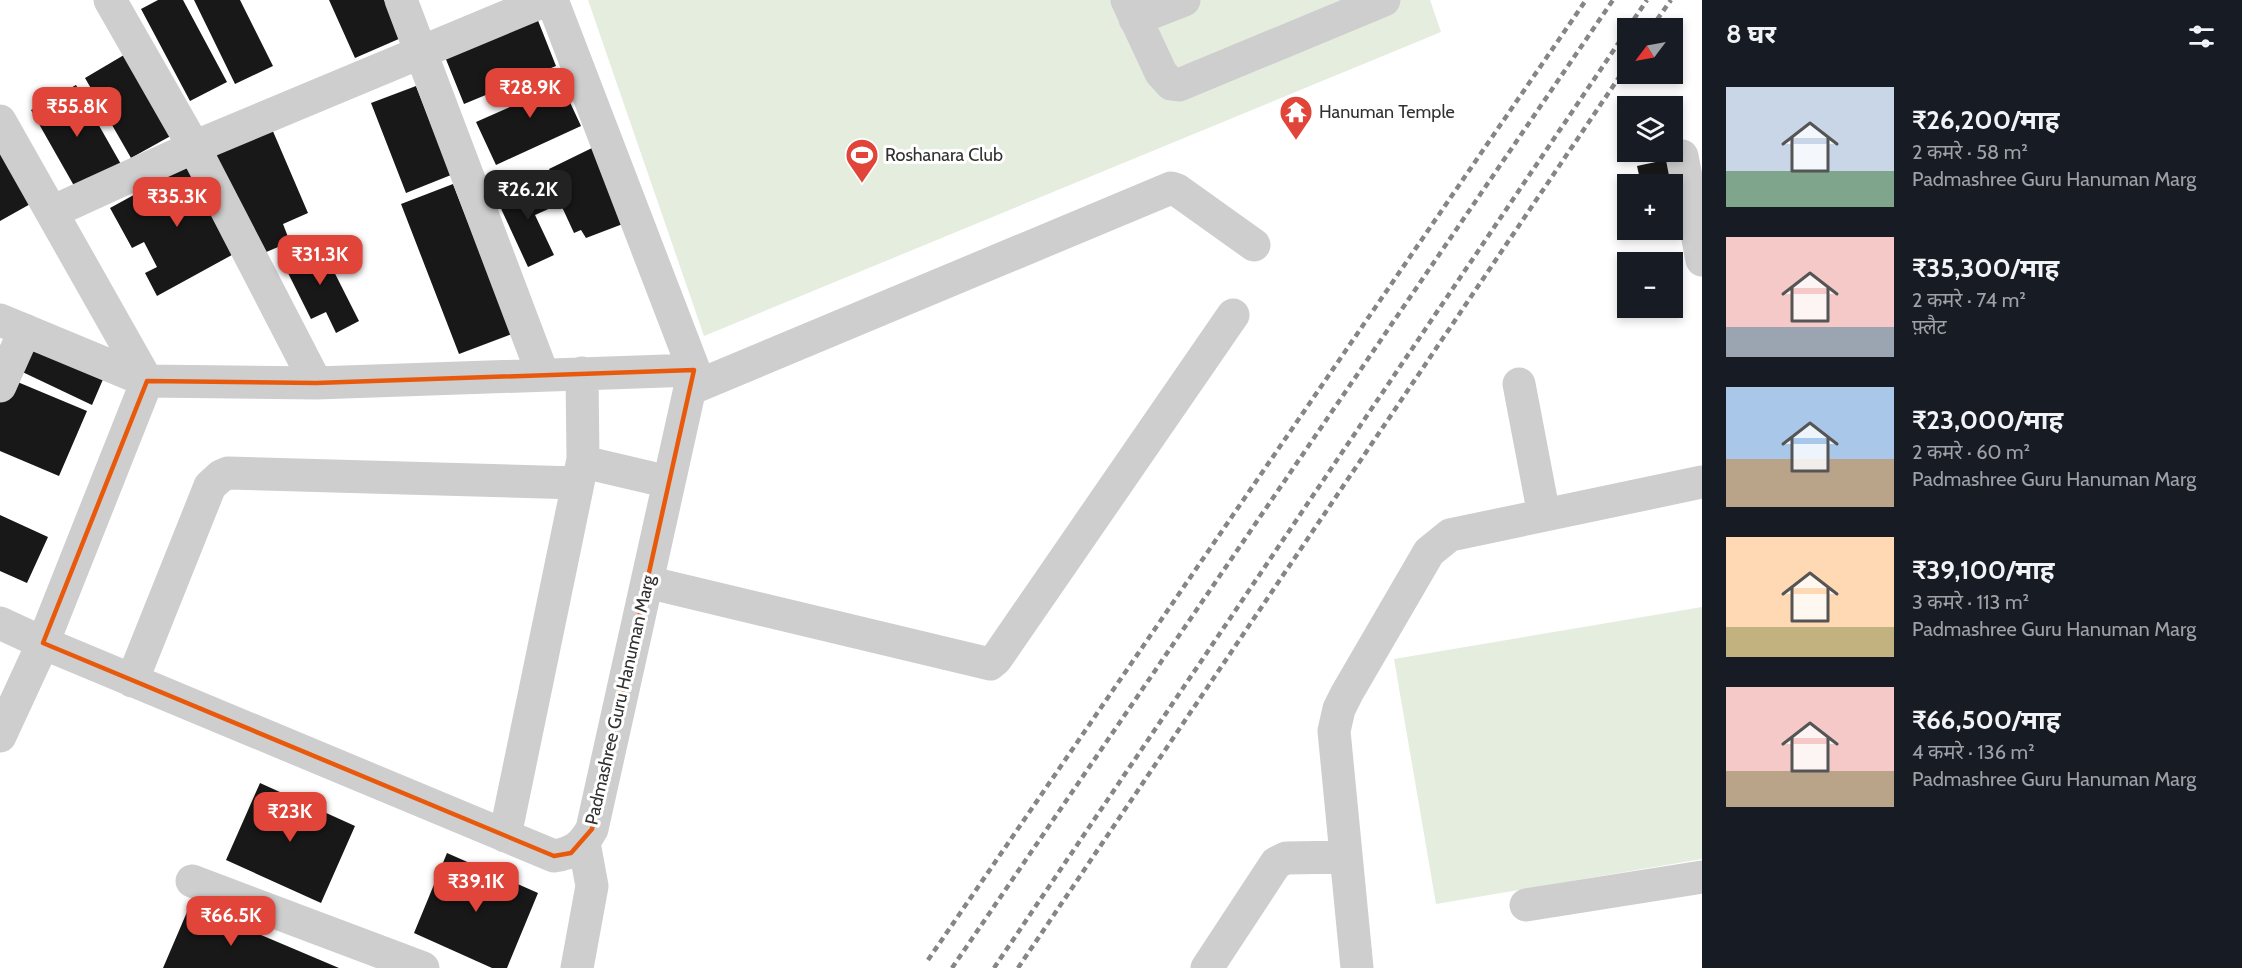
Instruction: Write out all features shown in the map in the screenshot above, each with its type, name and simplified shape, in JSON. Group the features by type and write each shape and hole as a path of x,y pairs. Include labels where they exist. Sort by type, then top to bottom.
{"street":[{"path":"110,0 194,147 316,383"},
{"path":"401,0 422,50 543,375"},
{"path":"52,212 194,147 546,0"},
{"path":"552,0 692,379"},
{"path":"1184,0 1131,9 1161,73 1171,84 1179,86 1384,0"},
{"path":"0,121 147,381"},
{"path":"1683,161 1702,260"},
{"path":"0,386 12,325 147,381 316,383 582,373 692,379 1171,188 1254,245"},
{"path":"647,582 990,664 996,659 1233,315"},
{"path":"505,836 581,471 582,373"},
{"name":"Padmashree Guru Hanuman Marg","path":"0,622 132,681 554,856 571,853 584,843 592,829 692,379"},
{"path":"0,736 43,643 147,381"},
{"path":"1520,384 1544,515"},
{"path":"132,681 210,486 228,473 581,471 592,464 669,482"},
{"path":"1357,968 1334,731 1339,709 1423,562 1438,543 1450,535 1702,482"},
{"path":"577,968 592,886 591,870 584,843"},
{"path":"1207,968 1276,863 1286,858 1346,857"},
{"path":"1526,905 1702,877"},
{"path":"192,881 423,968"}],"highlighted area":[{"path":"694,370 592,829 571,853 554,856 43,643 147,381 316,383"}],"shaded area":[{"name":"Roshanara Club","path":"588,0 1430,0 1441,32 704,336"},
{"path":"1702,607 1702,859 1436,904 1394,659"}],"building":[{"path":"158,0 183,0 227,82 190,101 141,9"},
{"path":"194,0 240,0 273,66 235,84"},
{"path":"329,0 384,0 401,38 355,58"},
{"path":"535,13 556,66 464,104 443,52"},
{"path":"129,52 176,133 131,158 85,78"},
{"path":"555,70 581,126 496,165 476,122 519,103 512,90"},
{"path":"76,85 122,166 77,191 31,110"},
{"path":"416,86 451,175 406,193 371,103"},
{"path":"269,122 308,213 283,224 290,242 252,258 205,150"},
{"path":"0,125 41,198 0,221"},
{"path":"594,147 628,222 586,238 581,230 574,233 556,194 560,192 549,169"},
{"path":"194,162 241,250 157,296 145,273 157,267 144,242 132,248 110,208"},
{"path":"1656,162 1680,162 1683,174 1639,174 1637,166"},
{"path":"1683,176 1688,199 1683,200"},
{"path":"540,180 553,207 535,215 554,255 528,267 497,200"},
{"path":"453,184 512,334 459,354 401,204"},
{"path":"318,240 359,321 336,333 326,312 311,319 281,259"},
{"path":"30,334 107,370 92,405 14,368"},
{"path":"8,378 87,411 59,476 0,451 0,397"},
{"path":"0,515 48,537 27,583 0,571"},
{"path":"260,783 355,826 321,903 226,860"},
{"path":"447,853 538,893 507,968 492,968 414,933"},
{"path":"190,905 339,968 163,968"}],"railway":[{"path":"928,960 1586,0"},
{"path":"952,968 1613,0"},
{"path":"1635,18 1647,0"},
{"path":"1658,18 1671,0"},
{"path":"994,968 1617,45"},
{"path":"1018,968 1617,80"}],"place":[{"name":"Hanuman Temple","path":"1296,141"},
{"name":"Roshanara Club","path":"862,184"}]}
